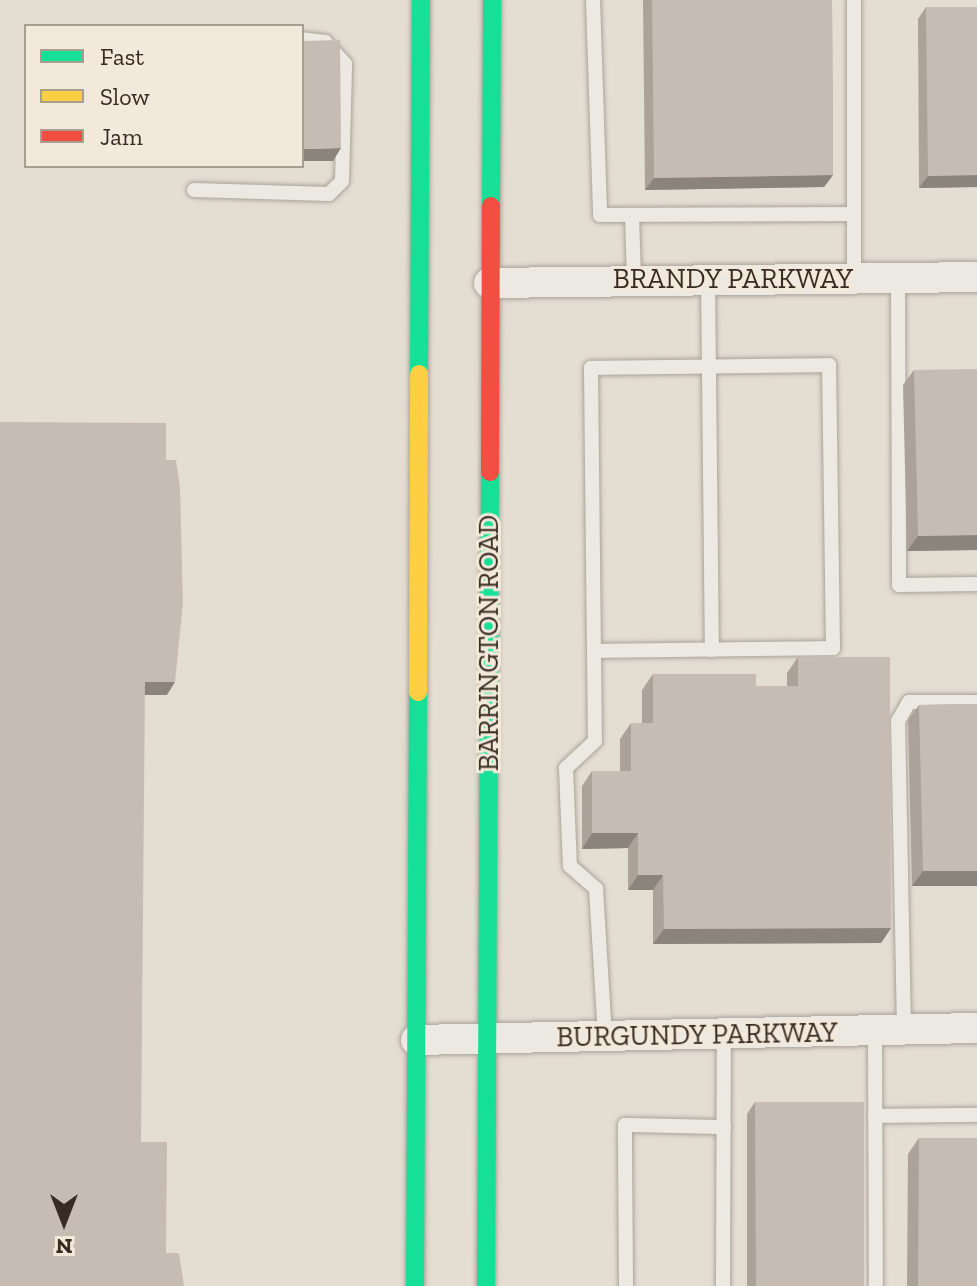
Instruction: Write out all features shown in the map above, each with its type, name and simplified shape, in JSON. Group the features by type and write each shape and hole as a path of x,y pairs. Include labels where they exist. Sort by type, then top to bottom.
{"main road":[{"path":"415,1286 421,0"},
{"name":"BARRINGTON ROAD","path":"486,1286 490,1040 489,283 492,0"}],"street":[{"name":"BRANDY PARKWAY","path":"489,283 977,277"},
{"name":"BURGUNDY PARKWAY","path":"416,1040 977,1028"}],"lane":[{"path":"593,0 600,215 854,214"},
{"path":"854,0 854,278"},
{"path":"194,190 329,194 342,181 345,64 325,42 304,39"},
{"path":"632,215 634,280"},
{"path":"898,278 899,585 977,584"},
{"path":"708,279 712,650"},
{"path":"594,651 833,648 829,365 591,368 594,651 595,741 566,768 570,866 596,889 605,1037"},
{"path":"876,1286 875,1116 889,1030 898,721 909,702 977,702"},
{"path":"723,1286 724,1034"},
{"path":"875,1116 977,1115"},
{"path":"626,1286 625,1125 724,1127"}],"building":[{"path":"652,0 832,0 833,175 654,178"},
{"path":"926,7 977,7 977,175 928,176"},
{"path":"340,40 341,148 304,149 304,41"},
{"path":"977,369 977,535 918,536 914,370"},
{"path":"0,422 166,423 166,460 176,460 180,488 183,602 175,682 145,682 141,1142 167,1142 166,1253 179,1253 184,1286 0,1286"},
{"path":"798,657 890,657 891,928 664,929 663,875 638,875 638,833 592,833 592,771 631,771 631,723 653,723 653,674 756,674 756,686 798,686"},
{"path":"977,704 977,871 923,871 919,705"},
{"path":"755,1102 864,1102 864,1286 756,1286"},
{"path":"919,1138 977,1138 977,1286 918,1286"}],"traffic: fast":[{"path":"419,374 421,0"},
{"path":"491,206 492,0"},
{"path":"486,1286 490,472"},
{"path":"415,1286 418,692"}],"traffic: slow":[{"path":"418,692 419,374"}],"traffic: jam":[{"path":"490,472 491,206"}]}
